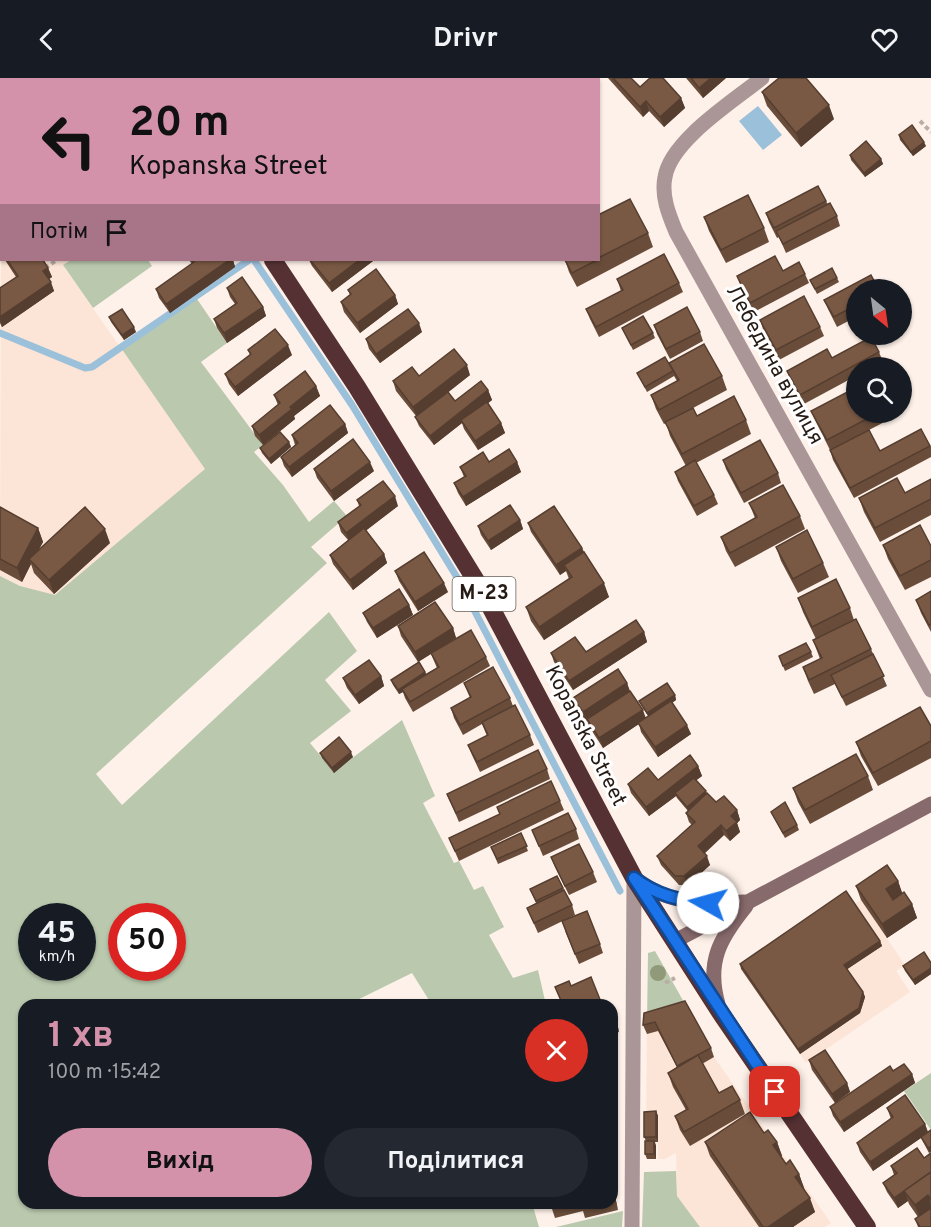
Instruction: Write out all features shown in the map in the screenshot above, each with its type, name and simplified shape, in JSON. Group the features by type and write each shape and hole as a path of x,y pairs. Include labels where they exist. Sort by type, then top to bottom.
{"highway":[{"name":"Kopanska Street","path":"274,261 357,387 482,589 634,878 722,1015 867,1227"}],"main road":[{"path":"675,941 931,804"},
{"path":"634,878 646,888 676,899 708,903 750,901"},
{"path":"722,1015 713,979 716,956 726,933 750,901"}],"street":[{"name":"Лебедина вулиця","path":"762,78 687,140 671,160 665,176 667,209 682,242 931,690"},
{"path":"632,1227 634,878"}],"path":[{"path":"920,121 931,132"},
{"path":"45,268 56,261"}],"shaded area":[{"path":"1,261 70,261 63,266 206,469 55,596 20,586 0,576"},
{"path":"861,900 905,965 896,971 910,992 806,1063 741,969"},
{"path":"689,1011 714,1057 831,1223 825,1227 700,1227 677,1196 676,1153 665,1159 658,1159 658,1142 646,1142 647,1023"}],"green space":[{"path":"69,261 149,261 152,266 93,308 63,265"},
{"path":"195,296 227,343 201,362 263,445 254,452 283,485 309,522 334,501 347,516 311,547 327,563 96,774 122,805 329,612 357,651 325,680 351,711 310,743 334,772 402,720 435,796 423,803 454,863 459,861 474,890 483,886 504,927 489,935 513,978 538,970 545,999 428,999 412,973 359,999 18,999 18,1209 534,1209 539,1227 0,1227 0,576 20,586 55,595 205,469 121,348"},
{"path":"655,951 689,1011 647,1023 648,953"},
{"path":"931,1073 931,1130 904,1091"},
{"path":"676,1171 677,1196 700,1227 642,1227 644,1172"},
{"path":"623,1211 622,1227 556,1227"}],"water":[{"path":"758,106 782,135 763,150 739,121"}],"building":[{"path":"613,78 631,78 640,87 650,78 663,78 681,98 660,117 646,101 640,107"},
{"path":"691,78 711,78 699,88"},
{"path":"779,78 806,78 829,105 796,133 762,92"},
{"path":"912,125 924,142 911,152 899,135"},
{"path":"866,141 881,159 864,173 850,155"},
{"path":"818,186 826,201 774,228 766,213"},
{"path":"748,195 764,228 721,250 704,217"},
{"path":"630,199 648,233 600,257 600,214"},
{"path":"830,203 837,216 783,244 776,231"},
{"path":"664,254 679,283 596,327 586,309 623,290 617,279"},
{"path":"775,256 783,271 799,262 805,274 750,303 737,276"},
{"path":"8,261 44,261 48,268 43,271 51,282 0,317 0,288 18,276"},
{"path":"228,261 166,304 156,289 194,262"},
{"path":"311,261 358,261 329,283"},
{"path":"566,261 595,261 572,273"},
{"path":"832,268 837,278 815,289 810,280"},
{"path":"376,269 395,295 357,323 341,302 351,294 348,290"},
{"path":"242,277 263,307 224,333 214,319 237,303 227,288"},
{"path":"846,288 846,310 834,317 824,300"},
{"path":"804,296 820,327 776,350 760,320"},
{"path":"687,307 700,332 666,349 654,325"},
{"path":"122,309 134,327 122,335 109,317"},
{"path":"408,309 419,323 376,354 366,339"},
{"path":"643,316 653,333 631,345 622,328"},
{"path":"275,329 288,345 235,387 225,374 251,354 248,350"},
{"path":"704,344 722,376 659,410 651,395 679,380 669,363"},
{"path":"856,345 875,345 879,352 870,357 846,357 846,370 800,395 787,371 827,349 832,358"},
{"path":"454,349 467,365 413,407 393,381 412,367 419,376"},
{"path":"665,357 673,371 645,387 637,373"},
{"path":"305,371 316,386 259,435 252,426 280,403 274,395"},
{"path":"481,381 488,390 430,436 415,417 448,392 455,401"},
{"path":"846,393 846,423 859,423 827,440 811,411"},
{"path":"734,396 746,420 682,454 665,422 693,408 697,416"},
{"path":"487,402 501,423 475,441 461,420"},
{"path":"330,405 345,424 289,467 281,457 298,443 292,435"},
{"path":"921,429 930,446 850,488 830,450 869,430 880,451"},
{"path":"280,432 289,442 269,459 260,448"},
{"path":"353,439 370,462 331,491 314,469"},
{"path":"760,440 778,473 741,493 723,460"},
{"path":"509,449 517,462 463,497 454,483 466,476 460,467 483,452 489,462"},
{"path":"695,460 714,495 694,506 675,472"},
{"path":"897,478 905,493 931,479 931,499 875,528 859,498"},
{"path":"383,481 395,496 346,533 338,522 361,505 357,500"},
{"path":"783,485 800,516 730,553 721,537 757,517 749,503"},
{"path":"510,505 520,520 488,541 478,526"},
{"path":"554,506 582,548 556,565 528,523"},
{"path":"0,507 38,528 17,568 0,559"},
{"path":"85,507 105,529 49,580 29,559"},
{"path":"920,525 931,546 931,560 900,576 883,545"},
{"path":"364,528 384,554 350,580 330,555"},
{"path":"807,530 823,563 793,579 776,547"},
{"path":"424,552 444,583 415,602 395,571"},
{"path":"584,552 604,583 539,627 526,607 572,577 564,565"},
{"path":"836,579 850,608 812,627 798,598"},
{"path":"399,589 409,605 373,628 363,613"},
{"path":"931,591 931,624 929,625 916,600"},
{"path":"435,602 453,628 415,652 398,626"},
{"path":"856,619 871,649 809,680 803,667 822,658 813,640"},
{"path":"636,620 644,632 569,681 551,653 575,637 586,652"},
{"path":"471,630 486,657 410,702 402,689 439,667 431,653"},
{"path":"806,643 811,652 783,666 779,656"},
{"path":"873,654 884,676 842,697 831,675"},
{"path":"369,660 381,676 355,695 343,678"},
{"path":"419,662 425,672 398,690 391,680"},
{"path":"493,667 510,698 460,725 451,708 471,697 464,683"},
{"path":"618,669 627,683 583,712 573,698"},
{"path":"667,683 675,695 647,713 639,701"},
{"path":"630,691 643,710 599,738 587,719"},
{"path":"671,701 687,725 655,747 638,723"},
{"path":"515,705 530,735 477,762 468,745 488,735 482,722"},
{"path":"920,707 931,726 931,741 873,773 856,742"},
{"path":"339,737 351,752 332,768 320,753"},
{"path":"538,750 547,769 456,813 447,794"},
{"path":"856,754 868,776 805,810 793,788"},
{"path":"690,755 698,766 646,807 628,784 648,768 658,780"},
{"path":"694,778 706,791 687,807 675,793"},
{"path":"551,781 560,801 455,851 449,838 500,814 497,807"},
{"path":"707,793 716,802 724,796 737,810 731,816 737,822 726,831 721,825 698,846 707,856 684,876 675,876 657,856 695,822 686,813"},
{"path":"785,802 797,825 783,833 771,812"},
{"path":"568,813 576,829 539,846 532,830"},
{"path":"521,833 527,846 497,859 491,847"},
{"path":"579,844 593,872 565,886 551,857"},
{"path":"887,865 898,881 886,889 893,900 904,892 912,904 882,924 856,886"},
{"path":"557,876 563,888 536,901 530,889"},
{"path":"564,890 572,905 534,923 527,908"},
{"path":"846,891 880,941 844,965 863,992 859,1008 798,1049 740,964"},
{"path":"587,911 600,944 575,954 562,921"},
{"path":"924,952 931,963 931,968 913,980 903,966"},
{"path":"591,977 600,999 560,999 555,987 569,981 571,986"},
{"path":"685,1001 711,1048 677,1066 655,1022 643,1025 644,1013"},
{"path":"825,1050 847,1083 832,1094 809,1060"},
{"path":"698,1055 719,1093 732,1086 740,1100 684,1132 675,1116 688,1109 668,1073"},
{"path":"904,1064 912,1074 840,1122 830,1107 890,1066 893,1071"},
{"path":"905,1095 925,1124 870,1162 857,1143 893,1117 887,1108"},
{"path":"656,1111 656,1137 644,1137 644,1112"},
{"path":"750,1112 764,1133 768,1130 777,1142 773,1145 786,1164 790,1160 799,1174 795,1177 810,1198 768,1227 763,1227 705,1142"},
{"path":"931,1130 931,1146 928,1148 921,1137"},
{"path":"645,1141 654,1141 654,1154 645,1154"},
{"path":"917,1148 924,1158 931,1153 931,1172 894,1198 883,1183 897,1173 891,1166"},
{"path":"931,1172 931,1200 928,1195 915,1205 904,1191"},
{"path":"931,1208 931,1227 920,1227 915,1219"}],"waterway":[{"path":"0,333 85,368 92,367 248,261"},
{"path":"255,261 352,405 458,579 620,891"}],"route":[{"path":"708,903 676,899 661,894 646,888 634,878 722,1015 775,1092"}]}
